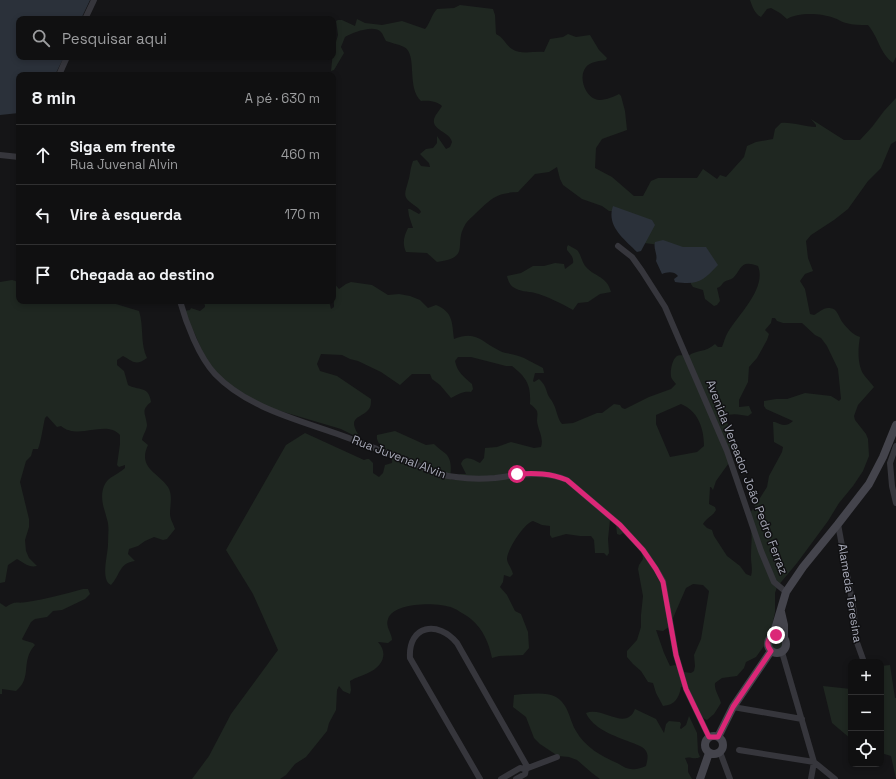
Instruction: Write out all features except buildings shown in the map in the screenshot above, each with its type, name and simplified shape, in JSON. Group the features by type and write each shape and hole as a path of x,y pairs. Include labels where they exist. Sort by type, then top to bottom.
{"main road":[{"name":"Avenida Vereador João Pedro Ferraz","path":"773,636 786,592 803,567 869,484 883,457 896,425"},
{"name":"Avenida Vereador João Pedro Ferraz","path":"781,612 784,624 784,638"},
{"path":"779,635 784,638 786,641 786,647 782,652 776,654 769,649 768,643 770,637 779,635"},
{"path":"718,737 733,707 771,651"},
{"path":"709,737 718,737 723,744 720,752 715,754 706,751 704,745 709,737"},
{"path":"700,779 709,753"}],"street":[{"path":"86,16 94,0"},
{"path":"60,72 66,60"},
{"path":"0,155 16,157"},
{"name":"Avenida Vereador João Pedro Ferraz","path":"618,246 632,257 665,307 726,451 761,551 774,582 786,592"},
{"name":"Rua Juvenal Alvin","path":"181,304 184,318 193,339 214,373 244,396 266,407 335,432 436,473 473,479 524,474 545,474 567,480 620,525 643,550 656,569 663,582 676,655 686,689 709,737"},
{"path":"896,446 890,463 892,486 896,503"},
{"name":"Alameda Teresina","path":"838,524 854,612 855,638 863,659"},
{"path":"480,779 410,658 410,647 412,641 421,632 428,629 442,630 450,635 457,643 527,768 525,774 516,779"},
{"path":"782,652 814,762 811,779"},
{"path":"733,707 802,719"},
{"path":"739,750 814,762 835,779"},
{"path":"720,752 730,779"},
{"path":"501,779 520,768 527,768 557,757"}],"shaded area":[{"path":"0,0 90,0 82,16 16,16 16,60 62,60 56,72 16,72 16,113 0,115"},
{"path":"750,0 896,0 896,57 893,63 888,59 868,25 849,24 829,16 816,14 797,15 787,19 771,8 767,9 761,17 755,12"},
{"path":"460,5 493,9 495,15 496,34 501,37 512,49 519,52 544,52 550,39 563,37 568,34 576,37 590,35 599,50 607,58 606,60 592,63 586,67 583,76 584,85 588,94 598,100 611,98 619,94 621,96 625,111 627,130 602,139 596,148 595,168 612,177 634,196 643,196 651,181 658,178 697,178 703,169 717,179 720,175 726,177 744,157 747,146 756,142 773,139 775,129 781,123 816,127 811,119 844,140 860,140 896,98 896,141 891,144 881,168 868,181 848,209 811,235 806,241 808,258 813,271 805,274 800,281 805,289 810,314 814,315 826,308 834,309 848,329 860,337 860,366 864,375 874,387 858,405 854,416 855,420 868,439 869,456 863,471 853,486 839,503 828,521 797,563 777,587 775,593 775,612 767,642 756,657 746,662 744,668 737,676 722,678 715,683 716,691 721,703 714,714 707,720 700,715 683,686 681,687 676,700 671,704 663,706 656,693 653,683 648,682 641,671 627,657 627,651 637,640 641,627 643,596 638,569 643,559 642,552 623,533 620,535 617,534 616,525 610,520 608,539 609,553 607,556 604,553 595,553 594,540 591,536 566,534 552,538 550,535 550,526 542,525 533,521 525,527 517,537 510,550 507,559 513,574 510,577 504,575 503,582 500,587 507,595 515,611 521,614 528,632 529,648 523,655 499,656 492,658 487,642 479,627 470,618 453,608 427,604 407,606 392,613 388,619 387,622 392,640 388,643 378,642 383,651 380,664 366,674 350,681 350,694 343,691 339,686 337,690 336,710 329,723 327,731 306,757 295,764 286,775 280,779 192,779 209,756 231,714 278,650 253,594 226,550 286,445 305,433 364,460 369,459 373,463 373,473 379,477 383,473 385,465 392,463 392,459 388,452 379,443 377,435 395,431 426,445 434,444 449,457 451,466 450,478 452,480 461,480 459,476 460,474 466,474 461,464 462,461 469,458 480,463 484,458 485,448 497,447 511,442 534,448 541,447 542,440 537,421 537,411 530,404 530,392 525,378 512,366 506,366 471,357 458,357 455,361 459,371 472,384 473,389 471,392 463,392 451,398 440,385 432,379 430,374 412,374 400,385 381,372 358,361 342,355 321,354 317,364 320,371 337,376 371,399 371,406 369,409 356,418 354,424 358,434 355,436 341,429 277,410 240,397 211,372 194,332 183,311 190,310 191,308 200,311 205,307 204,304 330,304 331,309 334,307 334,304 336,304 336,286 339,289 351,282 372,285 388,295 399,294 410,296 420,300 428,308 436,305 446,311 451,318 454,339 474,336 500,351 521,357 543,368 544,373 535,373 533,381 534,382 539,379 544,385 562,424 573,423 597,413 602,413 614,404 620,405 625,409 649,397 671,389 676,384 671,374 673,361 677,356 688,356 695,352 708,349 715,344 718,347 722,347 728,332 750,301 759,283 760,274 758,266 745,264 733,278 724,282 717,288 720,301 714,306 705,299 703,290 693,287 691,284 690,278 676,247 644,243 618,211 609,211 602,206 582,199 563,185 557,167 549,172 535,174 518,192 499,195 485,204 465,225 460,239 460,249 454,257 437,262 427,253 406,252 404,246 405,237 408,228 413,228 408,209 419,214 421,212 408,200 405,195 413,161 417,160 421,166 430,167 429,163 420,154 426,149 433,148 437,143 437,136 446,149 450,147 452,142 451,139 438,129 434,123 435,117 442,106 432,101 421,101 414,88 412,63 408,51 402,46 386,41 382,33 378,30 363,30 345,37 341,47 344,53 334,70 331,71 332,60 336,60 336,42 338,35 336,21 342,20 355,26 357,19 365,23 382,25 402,21 425,29 437,9 454,8","holes":["772,318 775,318 777,321 783,323 802,323 815,335 821,338 827,346 838,369 841,399 839,401 831,396 805,393 787,399 764,401 764,406 766,409 793,421 784,425 773,422 774,442 783,447 782,452 769,476 767,487 747,516 752,541 751,576 746,574 740,566 727,556 714,536 712,530 703,524 716,510 715,507 709,504 710,487 713,490 716,481 731,460 731,431 725,417 733,414 748,416 752,413 749,406 739,407 739,400 748,382 749,367 757,358 767,340 769,334 765,330 771,323","681,404 687,407 699,421 703,433 704,446 697,452 670,457 656,424 656,415","693,584 703,585 709,591 701,639 694,655 694,671 691,673 684,672 675,665 670,666 656,630 663,631 673,624 673,618 686,588"]},
{"path":"613,206 652,220 655,225 641,251 637,252 622,237 614,226 611,213"},
{"path":"663,240 683,247 706,247 718,265 708,275 699,281 689,283 675,282 674,279 678,276 675,273 670,272 662,274 656,261 655,242"},
{"path":"568,245 577,250 586,267 607,283 611,292 600,294 588,302 578,303 573,310 544,296 518,290 510,284 507,276 521,273 533,266 544,266 555,263 564,264 565,269 573,263 572,257 567,250"},
{"path":"12,280 16,281 16,304 116,304 139,311 147,358 140,362 135,362 123,356 117,360 117,365 124,371 128,385 142,389 148,393 150,397 151,402 144,412 147,425 142,440 148,445 145,453 145,459 150,469 170,490 170,516 175,529 167,539 163,540 154,537 129,549 128,554 135,561 126,564 123,567 111,585 106,578 105,573 108,549 108,523 102,495 104,486 108,480 125,468 125,465 119,467 117,465 120,435 107,429 84,431 68,430 61,426 57,427 47,416 45,418 38,449 33,449 31,456 26,461 20,482 29,519 29,527 25,540 26,551 29,558 37,566 29,566 17,559 8,565 5,582 0,583 0,282"},
{"path":"88,589 90,594 85,599 62,610 53,611 47,617 35,619 31,622 22,639 35,645 28,657 24,680 16,691 2,689 2,694 0,694 0,603 6,607 15,603 23,603 62,595"},
{"path":"775,637 779,637 783,643 779,649 775,649 771,645 771,641"},
{"path":"890,665 896,698 896,779 891,756 884,754 884,666"},
{"path":"823,686 848,689 848,736 832,723"},
{"path":"545,694 556,697 564,704 576,731 584,742 599,754 629,769 637,769 646,766 648,757 645,749 599,728 589,719 586,713 600,713 620,719 631,715 635,709 656,719 664,733 666,724 669,721 680,722 681,729 686,725 689,716 697,733 698,752 700,757 685,758 688,765 688,772 692,779 600,779 577,760 569,757 558,756 534,738 526,717 513,707 514,695"}],"route":[{"path":"517,474 545,474 567,480 620,525 643,550 663,582 676,655 686,689 709,737 718,737 733,707 771,651 768,646 770,637 776,635"}]}
